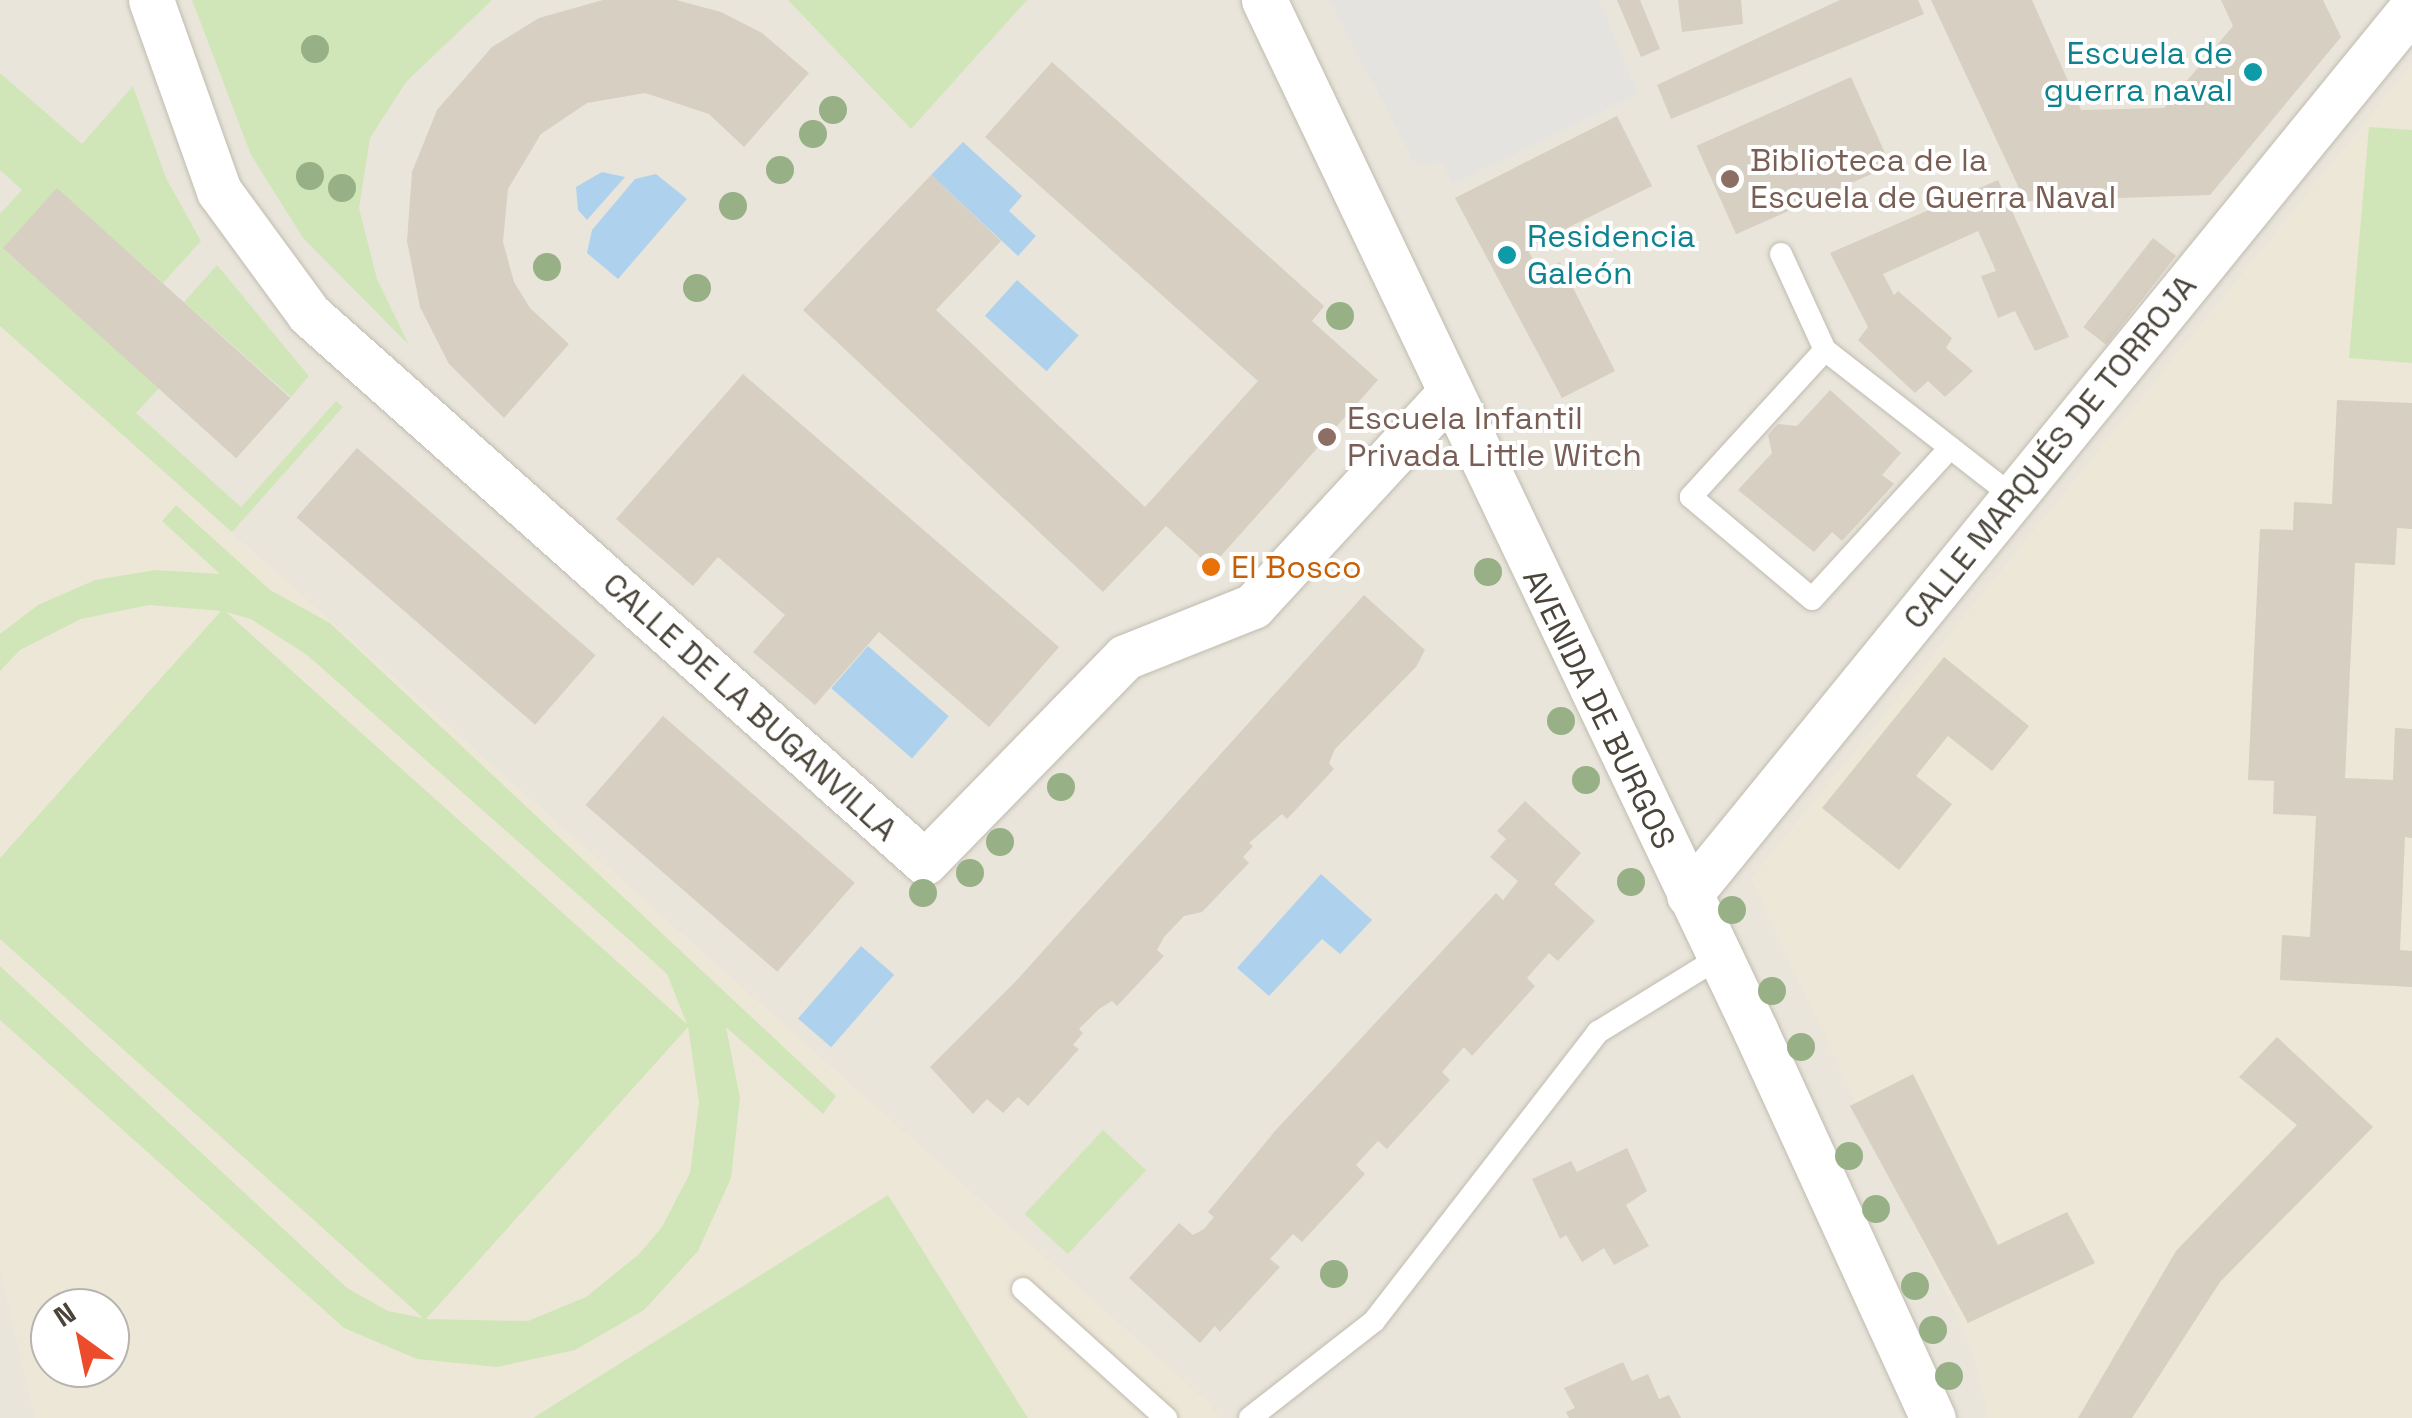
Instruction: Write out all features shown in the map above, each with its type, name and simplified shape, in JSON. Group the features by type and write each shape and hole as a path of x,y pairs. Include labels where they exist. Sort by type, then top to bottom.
{"street":[{"name":"CALLE DE LA BUGANVILLA","path":"151,0 219,192 309,314 925,862 1125,657 1254,606 1448,395"},
{"name":"AVENIDA DE BURGOS","path":"1264,0 1448,395 1720,957 1933,1418"},
{"name":"CALLE MARQUÉS DE TORROJA","path":"1688,896 2412,8"}],"lane":[{"path":"1781,254 1825,350 2014,498"},
{"path":"1825,350 1692,497 1812,599 1950,448"},
{"path":"1250,1418 1374,1321 1598,1032 1720,957"},
{"path":"1023,1289 1166,1418"}],"shaded area":[{"path":"0,0 2412,0 2412,1418 0,1418"},
{"path":"1329,0 1599,0 1638,94 1453,184 1443,163 1415,164"},
{"path":"2412,65 2412,1418 1988,1418 1974,1353 1751,879"},
{"path":"0,326 1207,1402 1220,1418 35,1418 0,1270"}],"green space":[{"path":"192,0 492,0 406,82 370,138 359,208 377,279 409,345 303,238 251,155"},
{"path":"788,0 1027,0 911,129"},
{"path":"0,73 82,144 133,86 166,178 201,241 163,283 57,189 3,249 160,387 136,413 241,507 336,401 343,407 232,532 0,326 0,214 22,190 0,170"},
{"path":"2369,127 2412,130 2412,363 2349,358"},
{"path":"217,265 309,376 291,397 184,302"},
{"path":"176,505 270,590 330,623 836,1096 823,1114 726,1027 740,1098 731,1178 698,1251 644,1310 575,1350 497,1367 417,1359 344,1328 0,1020 0,966 347,1288 388,1311 423,1318 0,939 0,858 221,611 149,605 81,619 20,650 0,671 0,634 38,605 95,580 156,570 220,574 162,521","holes":["226,612 251,619 307,655 635,945 667,974 687,1024","688,1027 699,1102 690,1173 662,1227 638,1255 586,1297 528,1321 426,1319"]},
{"path":"1103,1130 1146,1170 1068,1254 1025,1214"},
{"path":"888,1195 1028,1418 533,1418"}],"water":[{"path":"963,142 1022,196 1009,211 1036,236 1018,256 931,175"},
{"path":"602,172 625,177 587,220 578,210 576,187"},
{"path":"656,174 687,199 618,279 587,253 592,230 635,179"},
{"path":"1017,280 1079,336 1047,371 985,316"},
{"path":"868,646 949,716 912,758 831,688"},
{"path":"1321,874 1372,920 1340,954 1322,939 1269,996 1237,968"},
{"path":"861,946 894,975 831,1047 798,1018"}],"building":[{"path":"603,0 676,0 721,12 762,33 809,73 744,147 709,114 645,93 587,103 541,134 508,189 503,242 514,282 530,308 569,344 504,418 449,364 420,307 407,241 412,172 437,110 492,47 539,18"},
{"path":"1617,0 1640,0 1660,49 1641,57"},
{"path":"1678,0 1741,0 1743,24 1682,32"},
{"path":"1840,0 1918,0 1924,14 1671,119 1657,85"},
{"name":"Escuela de guerra naval","path":"1931,0 2032,0 2081,110 2164,108 2233,26 2221,0 2323,0 2341,37 2210,195 2025,201"},
{"path":"1052,62 1324,306 1312,321 1378,380 1211,567 1166,526 1103,592 803,310 931,175 1001,241 936,310 1145,507 1258,381 985,137"},
{"path":"1851,77 1890,166 1736,234 1697,146"},
{"name":"Residencia Galeón","path":"1617,116 1652,186 1527,248 1540,273 1560,262 1615,371 1562,398 1455,198"},
{"path":"1998,180 2069,337 2035,351 2015,311 1998,318 1981,276 1996,271 1978,231 1883,274 1894,295 1898,291 1952,338 1946,348 1973,371 1945,397 1928,381 1915,393 1858,340 1868,327 1830,253"},
{"path":"57,188 290,398 236,458 3,248"},
{"path":"2153,238 2176,256 2106,345 2083,327"},
{"path":"743,374 1059,647 989,727 879,632 815,705 753,652 785,615 718,557 693,586 616,519"},
{"path":"1830,390 1901,453 1882,475 1894,484 1842,541 1832,532 1814,552 1738,490 1772,453 1768,435 1778,424 1797,426"},
{"path":"2337,400 2412,403 2412,529 2397,528 2395,565 2355,563 2345,778 2393,780 2395,728 2412,729 2412,838 2405,837 2400,950 2412,951 2412,987 2280,980 2282,935 2310,937 2316,816 2273,814 2274,781 2248,780 2260,529 2293,530 2294,502 2332,504"},
{"path":"357,448 595,655 535,725 297,517"},
{"path":"1364,595 1425,650 1416,667 1335,749 1329,763 1334,769 1287,819 1282,814 1249,843 1253,846 1243,857 1249,863 1202,912 1184,916 1164,937 1157,950 1164,956 1117,1006 1112,1001 1079,1029 1083,1033 1073,1045 1079,1049 1028,1106 1018,1097 1003,1113 987,1099 973,1114 930,1067 1016,981"},
{"path":"1944,657 2029,726 1992,771 1948,736 1916,776 1952,804 1899,870 1822,808"},
{"path":"663,716 855,883 777,972 586,805"},
{"path":"1525,801 1581,853 1554,884 1595,921 1558,961 1549,953 1527,978 1535,986 1472,1056 1464,1047 1442,1072 1450,1080 1387,1149 1378,1141 1356,1165 1365,1174 1302,1242 1293,1234 1270,1259 1280,1267 1220,1332 1215,1326 1200,1343 1129,1278 1179,1223 1193,1235 1204,1229 1214,1217 1208,1212 1275,1131 1496,893 1503,900 1518,881 1490,857 1506,839 1497,831"},
{"path":"2277,1037 2373,1127 2220,1282 2132,1418 2078,1418 2176,1251 2297,1125 2239,1077"},
{"path":"1913,1074 1998,1245 2067,1212 2095,1263 1968,1323 1850,1106"},
{"path":"1627,1148 1647,1191 1626,1205 1649,1246 1614,1265 1604,1248 1582,1262 1566,1235 1560,1239 1532,1179 1571,1161 1577,1172"},
{"path":"1623,1362 1632,1381 1648,1374 1659,1399 1669,1395 1681,1418 1569,1418 1566,1412 1575,1408 1564,1388"}],"place":[{"name":"Escuela de guerra naval","path":"2253,72"},
{"name":"Biblioteca de la Escuela de Guerra Naval","path":"1730,179"},
{"name":"Residencia Galeón","path":"1507,255"},
{"name":"Escuela Infantil Privada Little Witch","path":"1327,437"},
{"name":"El Bosco","path":"1211,567"}]}
